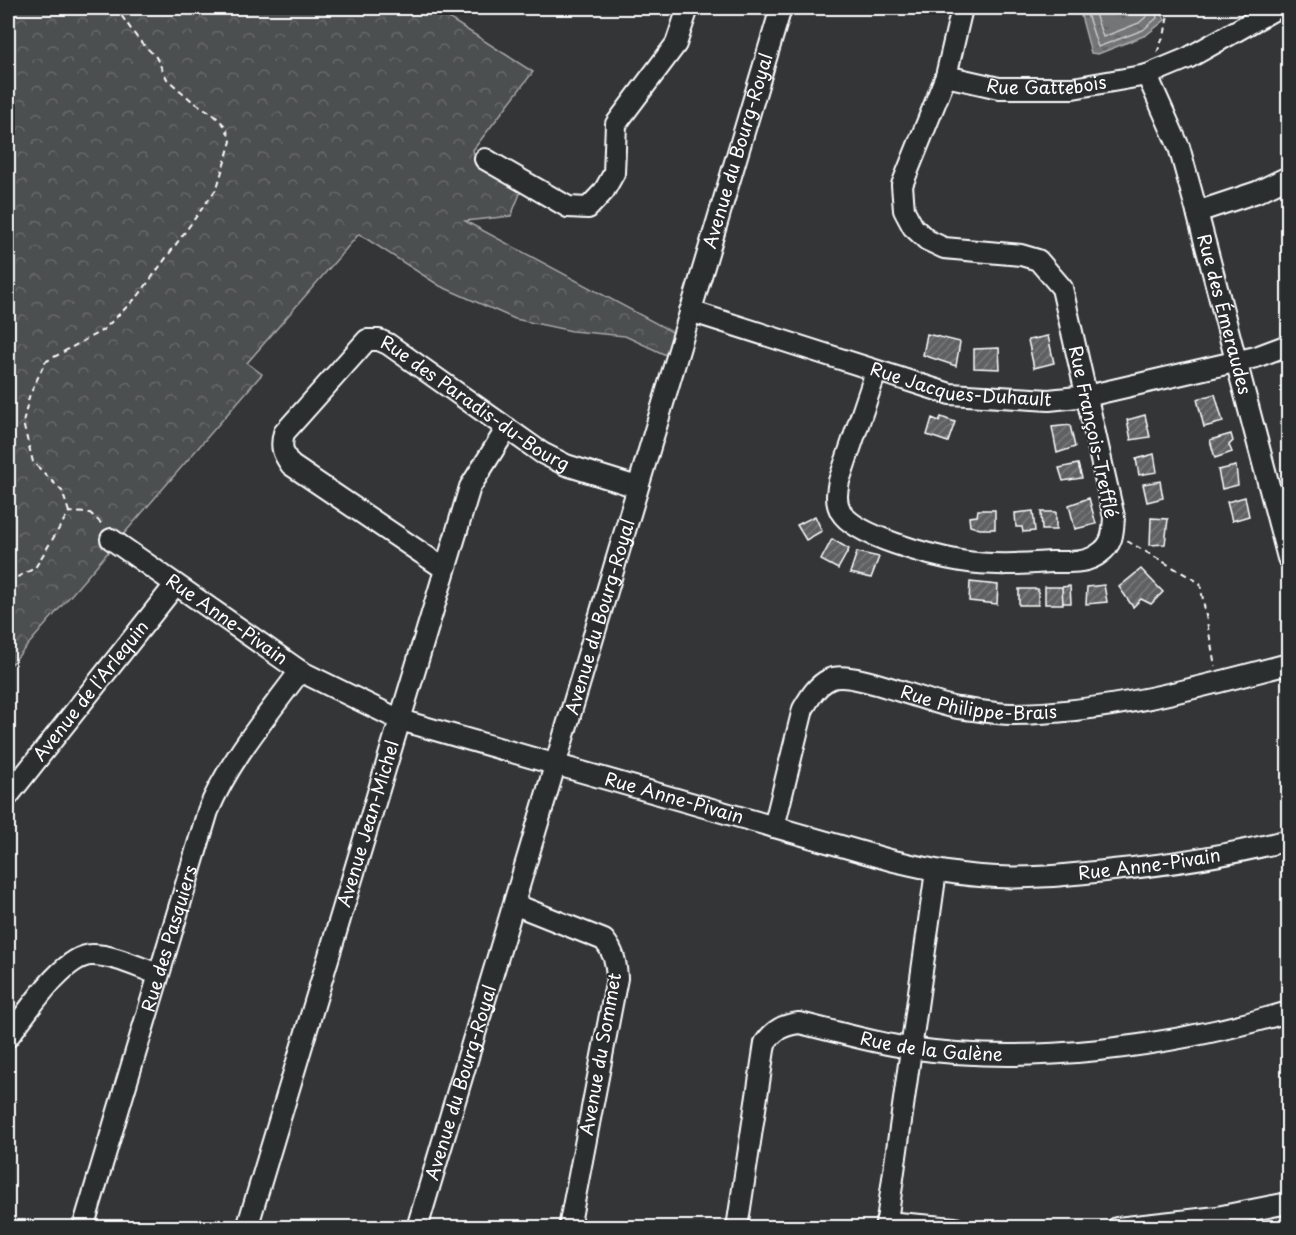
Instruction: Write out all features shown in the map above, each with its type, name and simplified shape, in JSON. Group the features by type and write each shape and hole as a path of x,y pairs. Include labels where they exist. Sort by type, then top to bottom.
{"street":[{"path":"485,159 568,207 588,208 604,191 614,173 616,124 676,44 688,8"},
{"name":"Avenue du Bourg-Royal","path":"417,1227 516,905 637,487 781,8"},
{"name":"Rue François-Trefflé","path":"876,372 839,481 836,499 840,512 852,524 867,534 960,561 999,564 1084,561 1098,555 1109,546 1113,534 1114,517 1062,288 1052,273 1038,260 1021,255 944,248 927,240 913,227 904,210 902,185 946,76 962,8"},
{"name":"Rue Gattebois","path":"946,76 999,88 1073,88 1147,75 1188,58 1277,8"},
{"name":"Rue des Émeraudes","path":"1147,75 1179,147 1235,361 1283,510 1288,558"},
{"path":"1197,212 1288,177"},
{"name":"Rue Jacques-Duhault","path":"690,311 950,394 1049,400 1087,396 1256,357 1288,345"},
{"name":"Rue des Paradis-du-Bourg","path":"445,569 291,465 283,453 281,443 284,434 367,340 379,340 388,344 542,453 566,465 637,487"},
{"name":"Avenue Jean-Michel","path":"247,1227 470,487 507,428"},
{"name":"Rue Anne-Pivain","path":"111,539 300,671 400,720 936,871 982,877 1056,877 1248,851 1288,840"},
{"name":"Avenue de l'Arlequin","path":"8,796 175,585"},
{"name":"Rue Philippe-Brais","path":"774,827 803,709 812,694 832,678 847,678 886,687 940,706 1009,714 1073,711 1218,683 1288,664"},
{"name":"Rue des Pasquiers","path":"83,1227 208,811 219,783 300,671"},
{"path":"936,871 886,1225 955,1227"},
{"name":"Avenue du Sommet","path":"516,905 604,940 613,951 616,962 617,978 569,1227"},
{"path":"8,1037 59,973 74,960 88,955 108,957 158,974"},
{"name":"Rue de la Galène","path":"737,1227 765,1043 773,1032 787,1024 799,1023 910,1048 991,1054 1074,1054 1164,1041 1288,1012"},
{"path":"1117,1227 1217,1217 1288,1203"}],"path":[{"path":"8,582 35,568 69,512 62,491 33,462 23,423 29,397 45,362 103,330 139,295 217,188 231,141 225,126 213,114 192,101 167,79 156,57 138,39 116,8"},
{"path":"1147,75 1165,32 1169,8"},
{"path":"69,512 90,513 104,525 111,539"},
{"path":"1113,534 1200,583 1218,683"}],"green space":[{"path":"13,8 433,8 533,72 473,150 476,160 523,186 511,216 465,221 678,335 668,356 625,336 572,331 515,319 440,286 359,234 247,363 262,374 8,668 8,11"}],"water":[{"path":"1079,8 1159,8 1165,20 1146,35 1098,54 1091,53"}],"building":[{"path":"927,334 960,342 956,366 923,355"},
{"path":"1048,336 1054,363 1034,368 1028,340"},
{"path":"999,348 1000,369 974,368 974,349"},
{"path":"1215,394 1223,422 1204,427 1197,399"},
{"path":"1145,415 1150,437 1131,440 1127,420"},
{"path":"941,417 955,422 948,442 927,435 932,418 939,421"},
{"path":"1070,425 1075,447 1057,453 1052,427"},
{"path":"1231,434 1233,441 1229,445 1232,452 1215,458 1210,440"},
{"path":"1154,454 1157,472 1139,475 1136,459"},
{"path":"1078,464 1082,478 1063,481 1059,468"},
{"path":"1236,466 1238,485 1222,489 1218,470"},
{"path":"1160,481 1163,498 1147,502 1143,484"},
{"path":"1245,497 1249,516 1232,521 1227,502"},
{"path":"1089,498 1096,524 1075,529 1069,505"},
{"path":"978,510 995,510 995,529 970,526 969,517 977,516"},
{"path":"1033,511 1035,531 1023,532 1022,527 1016,527 1015,513"},
{"path":"1041,512 1056,512 1056,530 1042,530"},
{"path":"815,516 822,531 806,540 797,525"},
{"path":"1151,518 1168,519 1165,544 1150,545"},
{"path":"832,539 849,549 838,569 821,560"},
{"path":"857,552 879,557 871,578 850,573"},
{"path":"1141,569 1163,592 1151,604 1141,599 1133,607 1119,587"},
{"path":"970,582 998,585 997,604 969,601"},
{"path":"1104,585 1107,602 1086,604 1087,587"},
{"path":"1070,586 1071,603 1063,603 1062,587"},
{"path":"1045,587 1062,587 1063,604 1045,604"},
{"path":"1019,589 1038,589 1038,605 1019,605"}]}
